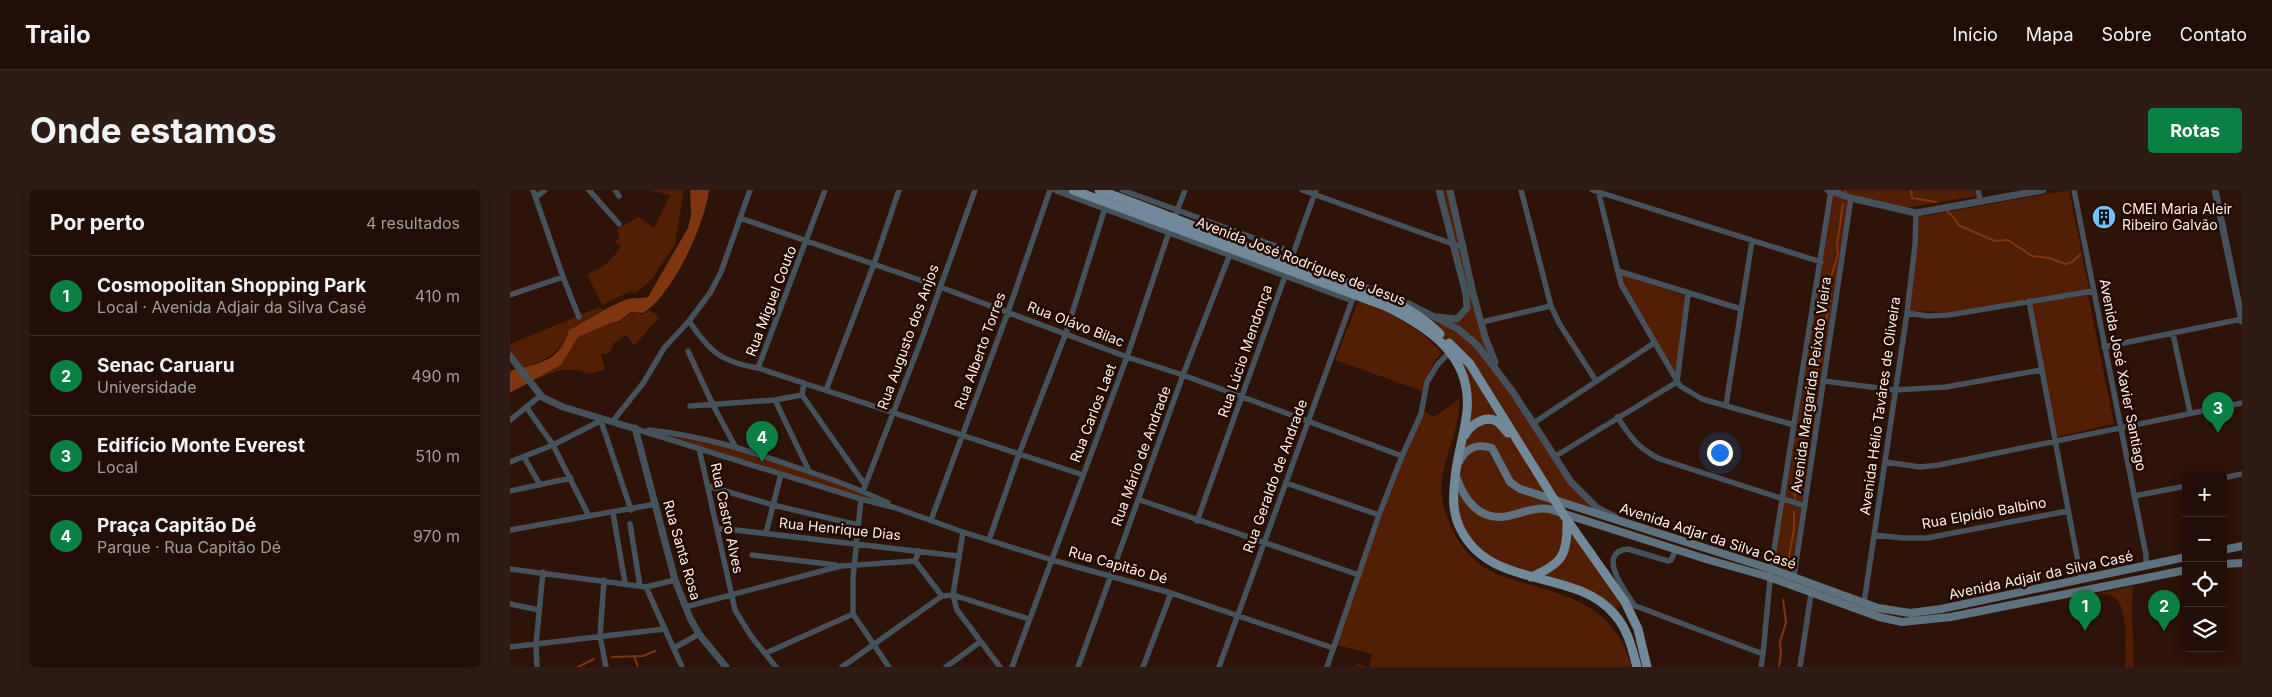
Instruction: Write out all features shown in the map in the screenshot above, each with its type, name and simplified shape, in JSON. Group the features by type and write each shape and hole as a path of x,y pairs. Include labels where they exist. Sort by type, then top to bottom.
{"main road":[{"name":"Avenida José Rodrigues de Jesus","path":"1073,190 1173,222"},
{"name":"Avenida José Rodrigues de Jesus","path":"1099,190 1353,297 1385,306 1423,326 1450,352 1464,377 1467,392 1468,410 1456,472 1454,512 1460,529 1469,542 1493,563 1531,578 1584,592 1611,610 1625,630 1637,667"},
{"name":"Avenida José Rodrigues de Jesus","path":"1287,269 1370,290 1388,299 1428,321 1470,364 1566,519 1625,602 1638,629 1647,667"},
{"path":"1460,445 1466,431 1471,426 1486,420 1495,420 1518,442"},
{"name":"Avenida Adjar da Silva Casé","path":"1900,612 1864,603 1794,576 1525,491 1510,482 1492,448 1484,446 1471,447 1466,450 1456,472 1463,496 1472,506 1485,515 1508,516 1539,508 1550,509 1770,578 1879,617 1902,622"},
{"path":"1531,578 1557,564 1565,551 1566,519"},
{"path":"2227,549 2242,546"},
{"name":"Avenida Adjair da Silva Casé","path":"1900,612 1941,609 2182,558"},
{"path":"2227,564 2242,563"},
{"name":"Avenida Adjair da Silva Casé","path":"1902,622 1950,617 2182,571"}],"street":[{"path":"534,190 563,277 579,317"},
{"path":"536,197 545,190"},
{"path":"590,190 619,224"},
{"path":"615,190 620,196"},
{"path":"613,421 644,382 664,348 689,321 710,293 750,190"},
{"name":"Rua Miguel Couto","path":"758,368 825,190"},
{"path":"826,390 874,264 899,190"},
{"name":"Rua Augusto dos Anjos","path":"864,488 894,413 975,190"},
{"name":"Rua Alberto Torres","path":"931,520 1008,312 1050,190"},
{"name":"Avenida José Rodrigues de Jesus","path":"1056,190 1105,208 1173,222 1284,249"},
{"path":"1122,190 1173,222"},
{"name":"Rua Carlos Laet","path":"1012,667 1127,357 1185,190"},
{"path":"1302,190 1316,192 1464,248"},
{"path":"1427,314 1457,319 1467,308 1466,294 1439,190"},
{"path":"1450,190 1473,294 1490,351 1502,375 1532,424 1580,493 1597,508 1630,525"},
{"path":"1521,190 1551,306 1559,323 1596,381"},
{"path":"1596,190 1821,262"},
{"path":"1596,190 1624,288 1677,382 1694,396 1794,426"},
{"path":"1978,190 1980,200"},
{"path":"1829,191 1916,213 2043,190"},
{"name":"Avenida José Xavier Santiago","path":"2074,190 2146,555 2146,565"},
{"path":"2104,347 2242,320 2215,190"},
{"name":"Avenida Margarida Peixoto Vieira","path":"1761,667 1771,569 1821,262 1829,191"},
{"name":"Rua Lúcio Mendonça","path":"1196,521 1243,397 1316,192"},
{"name":"Avenida Margarida Peixoto Vieira","path":"1794,576 1851,198"},
{"path":"989,540 1019,454 1066,333 1105,208"},
{"name":"Avenida Hélio Taváres de Oliveira","path":"1864,603 1894,390 1907,313 1916,245 1916,213"},
{"name":"Rua Olávo Bilac","path":"740,218 940,287 1402,456"},
{"name":"Avenida José Rodrigues de Jesus","path":"1173,222 1230,254 1287,269"},
{"path":"1726,405 1752,241"},
{"name":"Rua Mário de Andrade","path":"1078,667 1140,500 1183,375 1230,254"},
{"path":"1618,271 1741,310"},
{"path":"510,295 563,277"},
{"path":"1907,313 1949,315 2093,291"},
{"path":"1677,382 1688,294"},
{"name":"Rua Geraldo de Andrade","path":"1219,667 1353,297"},
{"path":"1388,299 1409,304 1468,335 1502,375"},
{"path":"2029,301 2081,578"},
{"path":"1482,322 1551,306"},
{"path":"689,321 703,341 720,358 736,364 758,368 1083,475"},
{"path":"2173,334 2190,412"},
{"path":"1532,424 1654,343"},
{"path":"688,351 713,405 735,446"},
{"path":"1327,667 1379,516 1402,456 1422,414 1428,382 1438,364 1450,352"},
{"path":"510,356 540,396 510,420"},
{"path":"1824,381 1894,390 1946,386 2041,370"},
{"path":"1554,457 1677,382"},
{"path":"804,383 802,395 864,488"},
{"path":"690,406 775,400 802,395"},
{"name":"Rua Capitão Dé","path":"540,396 563,407 602,420 613,421 636,428 861,500 896,508 963,532 1052,560 1171,593 1333,648"},
{"path":"775,400 809,471"},
{"path":"1884,462 1906,466 1930,466 2242,403"},
{"path":"527,408 553,445 589,516"},
{"path":"1617,417 1639,447 1660,459 1805,506"},
{"path":"510,462 553,445 602,420 631,510"},
{"name":"Rua Capitão Dé","path":"636,428 674,433 735,446 864,488 896,508"},
{"name":"Rua Santa Rosa","path":"636,428 675,580 685,607 699,634 726,667"},
{"name":"Rua Castro Alves","path":"699,448 731,594 738,616 776,667"},
{"path":"524,457 540,485"},
{"path":"766,533 781,474"},
{"path":"2227,477 2242,474"},
{"path":"510,491 571,478"},
{"path":"1286,483 1379,516"},
{"path":"708,486 773,505 858,525"},
{"path":"2134,496 2182,487"},
{"path":"861,500 854,565 853,614 889,667"},
{"path":"1140,500 1359,576"},
{"path":"510,530 631,510 656,504"},
{"name":"Rua Elpídio Balbino","path":"1874,535 1927,538 2068,511"},
{"path":"613,513 625,583"},
{"path":"630,524 643,586 682,667"},
{"name":"Rua Henrique Dias","path":"718,528 958,556"},
{"path":"963,532 953,595 957,610 1000,667"},
{"path":"1635,606 1615,574 1614,560 1617,554 1622,550 1628,549 1668,561 1671,560 1676,549"},
{"path":"915,561 919,551"},
{"path":"752,555 842,566"},
{"path":"685,607 842,566 915,561"},
{"path":"915,561 942,596"},
{"path":"510,569 643,586 675,580"},
{"path":"537,667 536,644 543,572"},
{"path":"604,580 600,636 606,667"},
{"path":"1143,667 1171,593"},
{"path":"1800,667 1811,594"},
{"path":"842,667 942,596 953,595 1029,619"},
{"path":"1625,602 1763,654"},
{"path":"510,604 539,610"},
{"path":"766,653 853,614"},
{"path":"510,647 665,629"},
{"path":"674,648 699,634"},
{"path":"946,667 980,642"}],"shaded area":[{"path":"650,190 684,190 675,244 652,279 636,293 629,292 602,305 587,274 607,263 621,246 615,241 619,239 617,229 639,217 654,228 670,195"},
{"path":"690,190 709,190 701,221 686,258 665,291 654,304 643,313 631,312 619,321 578,337 561,365 510,393 510,372 548,359 560,348 569,330 625,300 648,297 688,228 691,215"},
{"path":"1439,190 1450,190 1490,351 1502,375 1555,459 1597,508 1554,499 1625,602 1613,613 1584,592 1531,578 1479,553 1454,512 1466,419 1464,377 1409,304 1427,312 1445,316 1458,315 1466,304"},
{"path":"1834,190 1974,190 1976,196 1905,208"},
{"path":"2069,190 2089,289 1950,312 1910,311 1919,217"},
{"path":"1833,195 1849,200 1802,502 1785,498"},
{"path":"1621,274 1685,296 1676,377 1623,284"},
{"path":"2088,295 2114,424 2057,437 2031,303"},
{"path":"1363,301 1415,329 1442,353 1434,361 1422,391 1335,360 1358,302"},
{"path":"597,308 604,309 569,330 562,344 545,359 523,367 510,351 510,344"},
{"path":"650,310 659,317 634,346 626,335 614,343 610,353 601,354 605,370 589,374 578,370 561,370 536,379 561,365 578,337 608,324 619,322 631,313 643,314"},
{"path":"1459,399 1459,412 1442,478 1441,491 1445,512 1460,543 1477,562 1494,572 1578,601 1592,609 1605,619 1616,632 1625,647 1632,667 1369,667 1372,654 1337,645 1367,556 1424,411 1434,417"},
{"path":"655,432 737,449 812,474 892,506"},
{"path":"1784,503 1802,508 1792,573 1773,567"},
{"path":"2133,586 2134,667 2125,667 2125,621 2123,612 2116,599 2112,596 2097,594"},
{"path":"1356,664 1369,667 1355,667"}],"waterway":[{"path":"1911,190 1912,198 1936,202"},
{"path":"1795,498 1794,486 1802,457 1804,432 1810,419 1812,397 1831,292 1831,278 1838,254 1837,245 1843,204"},
{"path":"1946,210 1956,220 1958,225 1995,241 2008,240 2032,256 2050,258 2065,264 2072,262 2080,255"},
{"path":"1787,567 1794,529 1794,512"},
{"path":"1779,667 1780,642 1786,622 1783,600"},
{"path":"612,657 643,656 655,651"},
{"path":"634,656 638,667"},
{"path":"578,667 594,659"}],"place":[{"name":"CMEI Maria Aleir Ribeiro Galvão","path":"2104,217"},
{"name":"Edifício Monte Everest","path":"2218,433"},
{"name":"Praça Capitão Dé","path":"762,462"},
{"name":"Cosmopolitan Shopping Park","path":"2085,631"},
{"name":"Senac Caruaru","path":"2164,631"}]}
